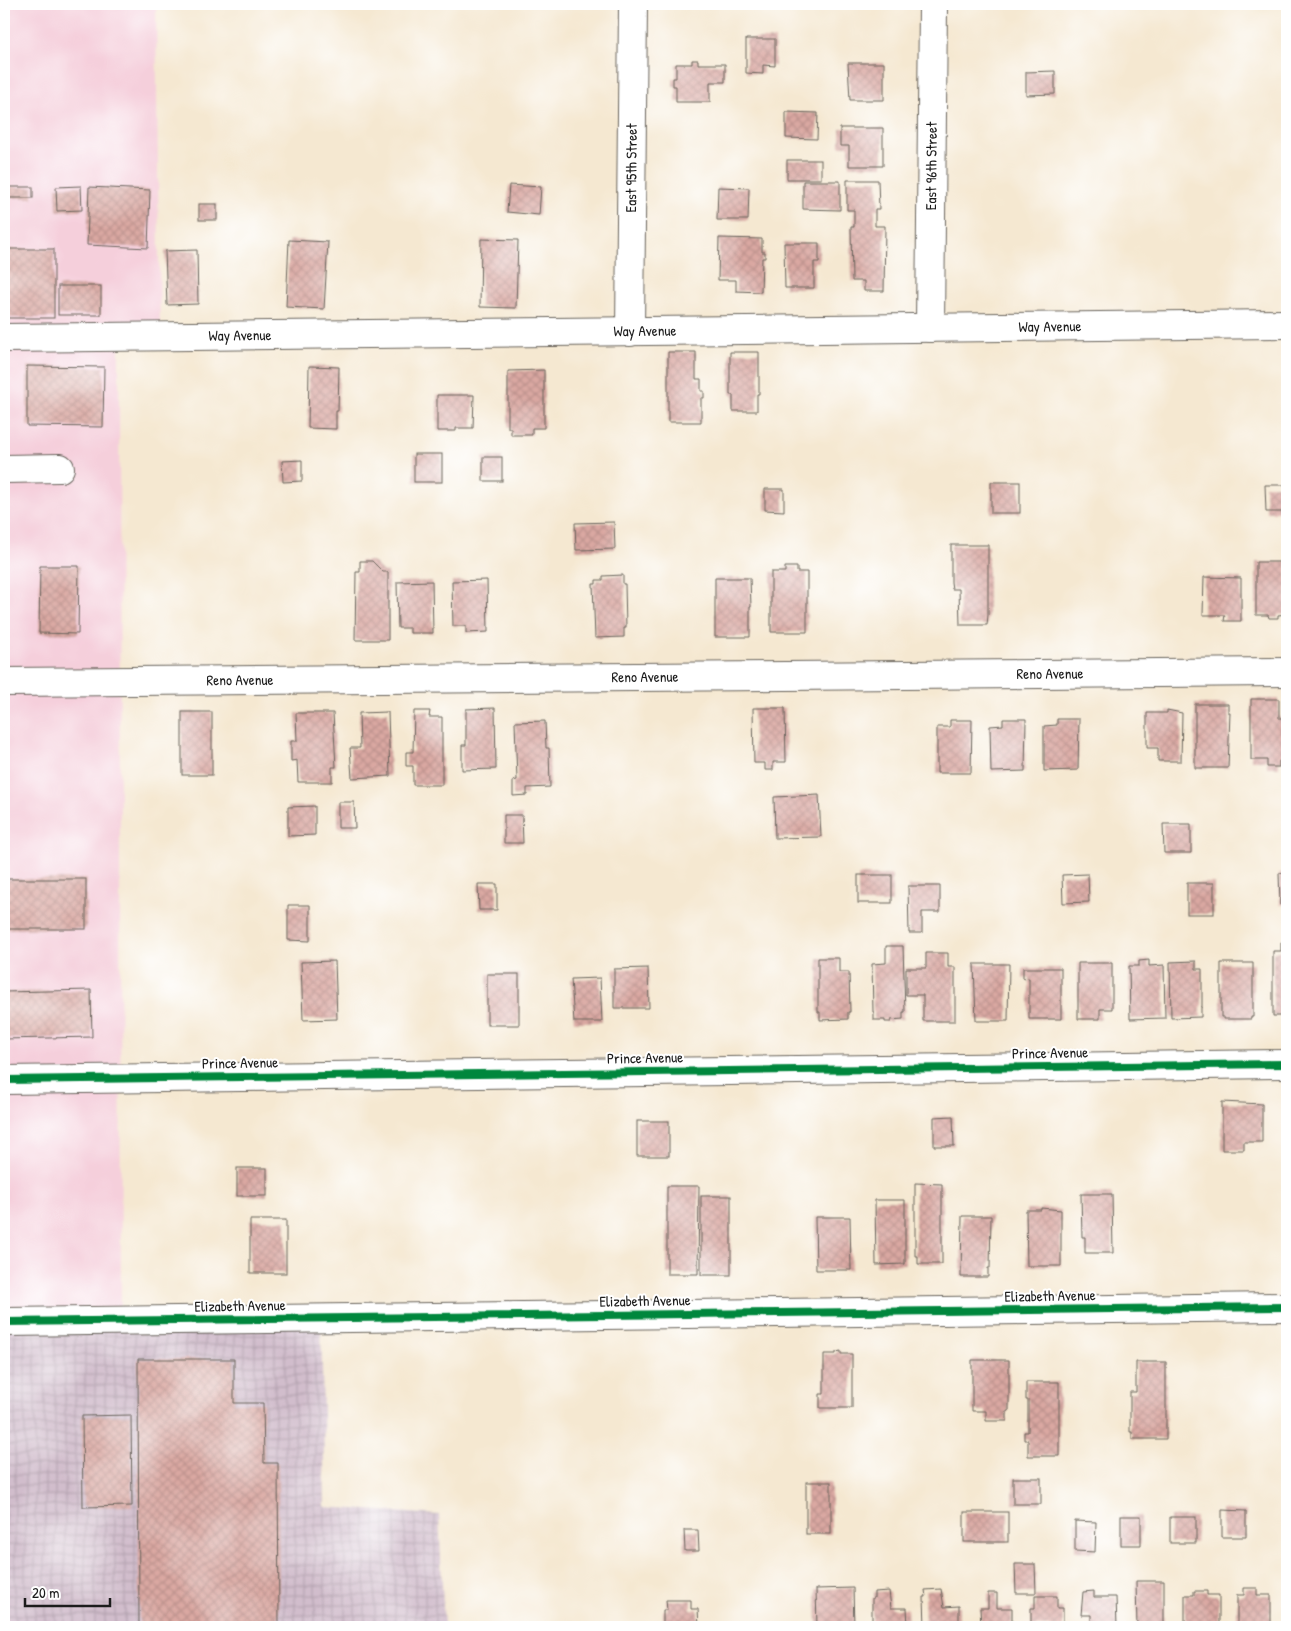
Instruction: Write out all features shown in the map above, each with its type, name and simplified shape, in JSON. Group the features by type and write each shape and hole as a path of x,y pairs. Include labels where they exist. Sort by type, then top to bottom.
{"street":[{"name":"East 95th Street","path":"630,332 633,4"},
{"name":"East 96th Street","path":"930,328 933,4"},
{"name":"Way Avenue","path":"4,338 1287,324"},
{"path":"4,469 60,468"},
{"name":"Reno Avenue","path":"4,682 1287,672"},
{"name":"Prince Avenue","path":"4,1080 1287,1064"},
{"name":"Elizabeth Avenue","path":"4,1322 1287,1307"}],"shaded area":[{"path":"4,4 156,4 160,336 119,337 121,1321 4,1322"},
{"path":"321,1319 325,1507 439,1515 444,1627 4,1627 4,1322"}],"building":[{"path":"746,39 775,39 775,66 763,65 763,74 746,73"},
{"path":"692,60 698,60 698,64 725,64 725,82 710,82 710,102 676,102 676,86 673,86 673,78 676,78 676,64 692,64"},
{"path":"848,63 884,63 884,100 850,100"},
{"path":"1055,71 1055,94 1026,95 1026,72"},
{"path":"786,112 818,113 817,139 786,138"},
{"path":"840,128 883,128 883,166 849,166 849,146 840,146"},
{"path":"787,160 821,160 821,179 787,179"},
{"path":"847,180 878,180 879,209 875,209 875,226 885,226 884,291 864,291 864,281 852,281 851,227 854,227 854,210 847,210"},
{"path":"803,181 840,181 840,210 803,209"},
{"path":"509,185 541,187 539,215 507,212"},
{"path":"81,186 82,210 57,211 56,187"},
{"path":"8,187 33,187 33,198 8,198"},
{"path":"89,187 150,190 148,248 87,245"},
{"path":"718,187 749,188 748,220 717,220"},
{"path":"199,204 217,204 217,220 199,220"},
{"path":"719,238 762,239 762,252 765,252 765,258 762,258 761,292 736,291 736,280 718,280"},
{"path":"481,239 518,240 516,308 480,307"},
{"path":"289,240 328,242 324,309 286,307"},
{"path":"784,243 819,243 819,262 814,262 814,288 785,288"},
{"path":"4,249 54,249 54,318 4,318"},
{"path":"197,250 198,304 167,305 165,251"},
{"path":"58,286 101,286 101,315 58,315"},
{"path":"668,352 696,352 696,379 701,379 701,391 704,391 704,398 701,398 701,422 668,422"},
{"path":"730,352 759,352 757,411 733,411 733,395 730,395"},
{"path":"27,366 104,367 103,427 27,426"},
{"path":"309,366 339,367 336,429 308,428"},
{"path":"544,370 544,428 532,428 532,435 511,435 511,428 508,428 508,371"},
{"path":"437,395 474,395 473,428 456,428 456,431 437,431"},
{"path":"414,454 442,454 442,482 414,482"},
{"path":"483,457 502,457 502,481 483,481"},
{"path":"302,460 302,481 283,482 282,461"},
{"path":"991,482 1020,482 1020,513 991,513"},
{"path":"1265,485 1287,485 1287,512 1266,512"},
{"path":"765,489 784,489 784,511 765,510"},
{"path":"614,522 615,549 576,550 575,523"},
{"path":"951,545 988,545 987,625 960,625 959,589 952,589 951,582"},
{"path":"360,561 372,561 383,572 388,572 388,640 355,640 356,572 360,572"},
{"path":"1256,562 1287,562 1287,614 1278,615 1278,618 1269,618 1268,615 1256,615"},
{"path":"40,566 79,566 78,634 39,633"},
{"path":"785,567 797,567 797,572 807,572 807,632 771,632 771,572 785,572"},
{"path":"623,575 626,628 624,628 624,637 595,638 593,584 596,584 596,580 603,580 603,576"},
{"path":"1204,577 1241,578 1241,621 1224,621 1225,615 1203,615"},
{"path":"715,578 750,578 750,637 715,637"},
{"path":"487,580 488,632 466,633 466,626 453,626 452,581"},
{"path":"432,581 433,633 410,633 410,628 398,628 397,582"},
{"path":"1251,699 1279,699 1279,718 1285,718 1285,726 1287,726 1287,761 1279,761 1279,767 1267,767 1267,760 1251,760"},
{"path":"1195,704 1228,704 1228,712 1230,712 1228,768 1195,768"},
{"path":"495,708 496,769 462,770 462,745 466,745 466,709"},
{"path":"753,708 785,708 786,762 773,762 773,770 765,770 765,763 754,763"},
{"path":"1167,710 1182,713 1181,761 1158,761 1158,748 1147,748 1147,713 1167,713"},
{"path":"414,711 430,711 429,717 442,717 442,785 413,785 413,766 406,766 406,752 413,752"},
{"path":"182,712 212,712 212,775 182,775"},
{"path":"388,712 390,776 352,778 350,748 360,748 359,713"},
{"path":"296,713 333,713 336,767 332,767 332,782 298,782 297,760 291,761 291,741 297,741"},
{"path":"1003,719 1026,719 1025,771 991,772 990,726 1003,725"},
{"path":"1057,719 1079,719 1078,770 1044,771 1044,726 1057,725"},
{"path":"950,720 972,720 971,773 937,773 937,727 950,727"},
{"path":"545,721 546,748 549,748 550,787 527,788 527,795 513,796 513,781 517,780 515,722"},
{"path":"819,795 821,837 775,838 774,797"},
{"path":"338,802 354,802 355,828 338,828"},
{"path":"315,806 315,835 288,836 288,807"},
{"path":"504,815 522,815 523,843 504,843"},
{"path":"1163,824 1191,824 1191,853 1164,853"},
{"path":"1287,872 1287,904 1280,905 1279,873"},
{"path":"1088,874 1089,902 1063,903 1062,875"},
{"path":"858,875 892,875 892,903 858,903"},
{"path":"6,879 86,879 86,929 6,929"},
{"path":"1187,883 1214,883 1214,914 1187,914"},
{"path":"478,884 497,884 497,910 479,910"},
{"path":"908,886 940,886 940,912 922,912 922,933 909,933"},
{"path":"288,905 310,905 310,941 288,940"},
{"path":"1281,943 1287,943 1287,1016 1273,1016 1273,951 1281,951"},
{"path":"886,946 903,946 905,1012 903,1012 903,1019 891,1020 891,1022 874,1020 873,1012 872,964 886,963"},
{"path":"926,953 948,953 948,967 955,967 955,1021 923,1021 923,995 906,995 906,968 926,968"},
{"path":"818,958 839,958 839,972 849,972 850,1012 848,1012 848,1019 820,1020 820,1012 818,1012"},
{"path":"1149,960 1149,966 1164,965 1165,1018 1130,1019 1129,966 1139,966 1139,961"},
{"path":"335,961 337,1019 303,1020 301,962"},
{"path":"1196,961 1196,969 1202,969 1201,1017 1171,1018 1170,962"},
{"path":"1078,963 1112,963 1112,1009 1100,1009 1100,1019 1078,1019"},
{"path":"1221,963 1253,963 1253,1017 1251,1019 1224,1019 1224,1017 1221,1017"},
{"path":"974,964 1009,964 1008,1021 976,1021"},
{"path":"648,968 649,1008 614,1008 614,969"},
{"path":"1023,968 1061,968 1061,1019 1029,1019 1029,978 1023,979"},
{"path":"487,974 519,974 519,1025 487,1025"},
{"path":"600,978 602,1022 574,1022 571,979"},
{"path":"91,990 92,1037 4,1039 4,992"},
{"path":"1222,1102 1262,1104 1262,1142 1244,1142 1244,1150 1222,1150"},
{"path":"953,1116 954,1146 934,1146 934,1117"},
{"path":"637,1121 669,1121 669,1156 637,1156"},
{"path":"237,1168 267,1168 267,1196 237,1196"},
{"path":"915,1183 942,1184 942,1264 918,1264 918,1256 915,1256"},
{"path":"667,1186 699,1186 698,1274 667,1274"},
{"path":"1081,1194 1112,1194 1113,1253 1085,1253 1085,1237 1082,1237"},
{"path":"701,1196 731,1196 731,1275 701,1275"},
{"path":"875,1200 905,1200 905,1264 876,1265"},
{"path":"1041,1208 1061,1210 1061,1266 1027,1266 1026,1210 1041,1210"},
{"path":"962,1216 991,1216 990,1268 988,1268 988,1277 961,1277"},
{"path":"815,1217 850,1217 851,1270 816,1270"},
{"path":"250,1220 286,1220 286,1273 250,1273"},
{"path":"841,1351 841,1354 852,1354 852,1408 820,1408 820,1394 824,1394 824,1354 836,1354 836,1352"},
{"path":"138,1359 234,1359 234,1403 263,1403 264,1463 278,1463 279,1627 139,1627"},
{"path":"972,1360 1009,1360 1009,1411 1007,1411 1007,1421 986,1421 986,1411 972,1411"},
{"path":"1136,1362 1166,1362 1166,1439 1132,1439 1132,1432 1130,1432 1130,1392 1136,1392"},
{"path":"1026,1382 1059,1382 1059,1456 1028,1456 1028,1440 1024,1440 1024,1432 1028,1432"},
{"path":"131,1415 132,1506 83,1507 82,1416"},
{"path":"1013,1478 1041,1478 1041,1504 1013,1504"},
{"path":"806,1482 831,1482 831,1534 806,1534"},
{"path":"1222,1510 1246,1511 1246,1537 1222,1537"},
{"path":"964,1512 1008,1512 1008,1542 964,1542"},
{"path":"1121,1516 1141,1516 1141,1545 1121,1545"},
{"path":"1170,1517 1196,1517 1196,1543 1170,1543"},
{"path":"1075,1521 1096,1522 1095,1552 1075,1551"},
{"path":"684,1530 698,1530 699,1551 685,1551"},
{"path":"1015,1564 1035,1564 1036,1593 1016,1593"},
{"path":"1136,1581 1164,1581 1164,1627 1137,1627"},
{"path":"853,1588 854,1627 817,1627 816,1589"},
{"path":"1244,1588 1257,1588 1257,1595 1271,1595 1271,1627 1237,1627 1237,1595 1244,1595"},
{"path":"941,1589 944,1607 959,1606 959,1627 925,1627 925,1590"},
{"path":"889,1591 891,1608 907,1608 908,1627 872,1627 872,1598 874,1598 874,1592"},
{"path":"1094,1591 1094,1597 1116,1597 1117,1627 1091,1627 1091,1615 1081,1615 1083,1592"},
{"path":"1194,1591 1207,1591 1207,1595 1219,1595 1219,1627 1185,1627 1185,1595 1194,1595"},
{"path":"988,1593 997,1593 997,1608 1012,1608 1012,1627 981,1627 980,1608 988,1608"},
{"path":"1035,1596 1057,1596 1057,1608 1063,1608 1063,1627 1031,1627 1031,1608 1035,1608"},
{"path":"666,1600 691,1600 691,1609 698,1609 699,1627 663,1627 663,1610 667,1610"}],"cycle path":[{"path":"4,1080 1287,1064"},
{"path":"4,1322 1287,1307"}]}
